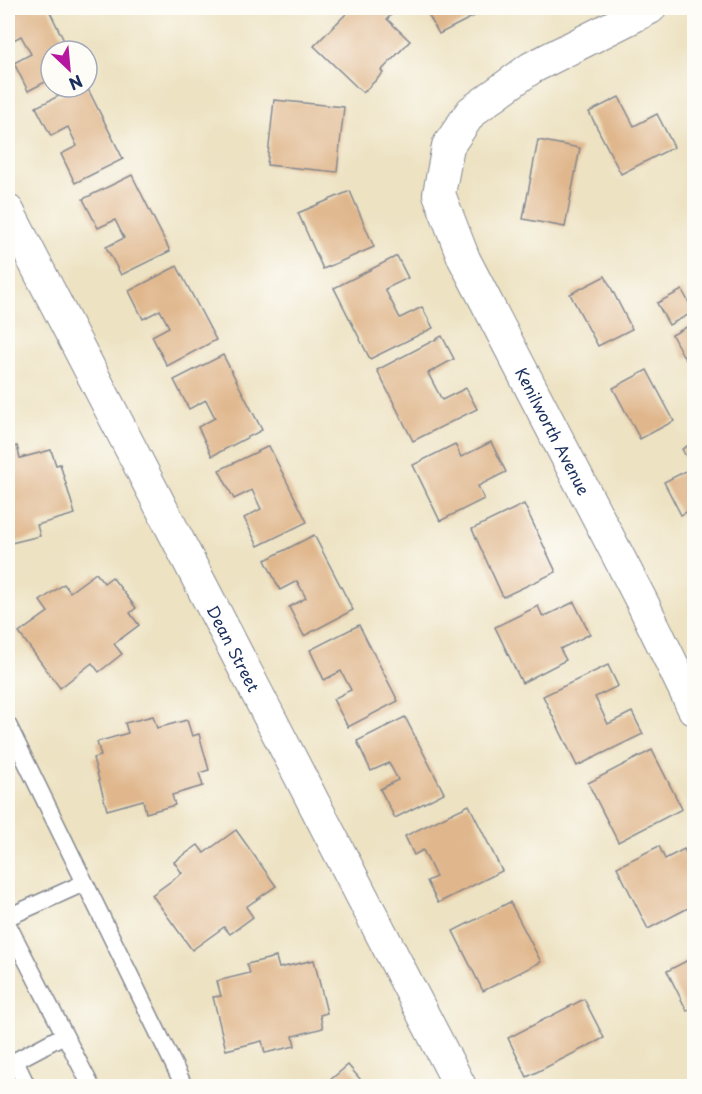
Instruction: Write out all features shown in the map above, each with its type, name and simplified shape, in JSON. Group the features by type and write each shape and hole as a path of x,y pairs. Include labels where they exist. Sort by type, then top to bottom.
{"street":[{"name":"Kenilworth Avenue","path":"650,8 531,68 471,112 448,146 439,194 464,259 641,600 694,709"},
{"name":"Dean Street","path":"8,211 460,1086"}],"lane":[{"path":"8,725 184,1086"},
{"path":"8,917 84,883"},
{"path":"8,925 91,1086"},
{"path":"27,1086 15,1061 64,1035"}],"building":[{"path":"8,8 48,8 63,39 39,39 39,85 28,91 14,63 31,54 21,36 8,43"},
{"path":"352,8 373,8 376,11 379,8 390,8 394,12 387,19 410,41 363,93 314,46"},
{"path":"425,8 490,8 439,34"},
{"path":"619,97 634,126 657,114 674,147 621,174 589,112"},
{"path":"52,99 93,99 123,159 75,183 61,154 77,146 68,127 51,136 36,107"},
{"path":"274,100 344,107 337,172 267,165"},
{"path":"538,140 580,148 565,227 523,219"},
{"path":"132,175 170,251 121,275 106,247 124,238 115,220 98,228 83,199"},
{"path":"350,191 374,247 323,269 298,213"},
{"path":"397,256 408,278 385,289 400,318 422,307 433,328 370,359 334,288"},
{"path":"177,266 216,340 167,366 152,336 169,327 160,310 143,319 129,291"},
{"path":"605,276 632,329 598,346 570,294"},
{"path":"682,290 694,312 669,325 657,303"},
{"path":"694,323 694,354 685,359 672,335"},
{"path":"442,336 454,359 428,373 442,400 466,388 477,409 413,441 377,370"},
{"path":"223,355 262,430 212,456 198,427 215,418 206,400 189,409 174,380"},
{"path":"647,370 674,421 640,439 613,388"},
{"path":"491,442 506,472 478,486 484,499 440,521 413,465 455,444 461,457"},
{"path":"694,442 694,508 681,515 664,482 692,468 682,449"},
{"path":"17,446 20,458 51,450 56,465 60,464 75,514 37,525 40,536 11,543 8,531 8,449"},
{"path":"269,446 307,522 258,546 244,518 261,509 252,490 234,499 219,470"},
{"path":"524,504 556,572 503,597 472,529"},
{"path":"314,535 353,610 304,636 289,607 306,598 297,581 280,590 265,560"},
{"path":"96,573 104,583 112,577 136,608 130,613 139,625 114,644 122,654 99,672 92,663 60,688 19,633 48,612 40,601 64,584 70,592"},
{"path":"574,602 590,634 560,649 566,660 522,683 495,627 538,606 543,617"},
{"path":"359,625 398,701 348,727 333,699 351,690 341,671 324,680 310,650"},
{"path":"608,665 618,686 595,697 608,724 632,712 643,734 577,766 543,696"},
{"path":"153,716 157,728 187,720 192,736 199,734 209,770 199,773 203,786 172,795 175,805 146,813 143,800 107,810 93,758 101,756 97,742 128,733 125,723"},
{"path":"405,717 444,793 395,818 380,789 398,780 389,763 371,771 357,741"},
{"path":"652,750 682,809 618,842 588,783"},
{"path":"469,805 502,871 438,903 427,881 436,877 423,850 414,855 405,836"},
{"path":"236,830 276,886 246,907 253,917 230,934 224,927 192,950 152,895 182,873 174,862 198,845 204,853"},
{"path":"659,846 665,859 684,849 694,869 694,905 648,929 617,867"},
{"path":"510,902 541,962 483,991 453,931"},
{"path":"276,957 279,968 314,960 327,1013 320,1015 323,1028 293,1036 295,1046 265,1053 262,1041 226,1050 213,997 221,996 217,981 250,973 247,964"},
{"path":"694,957 694,1007 687,1011 667,971"},
{"path":"584,999 604,1038 527,1077 508,1038"},
{"path":"348,1065 366,1086 323,1086"}]}
